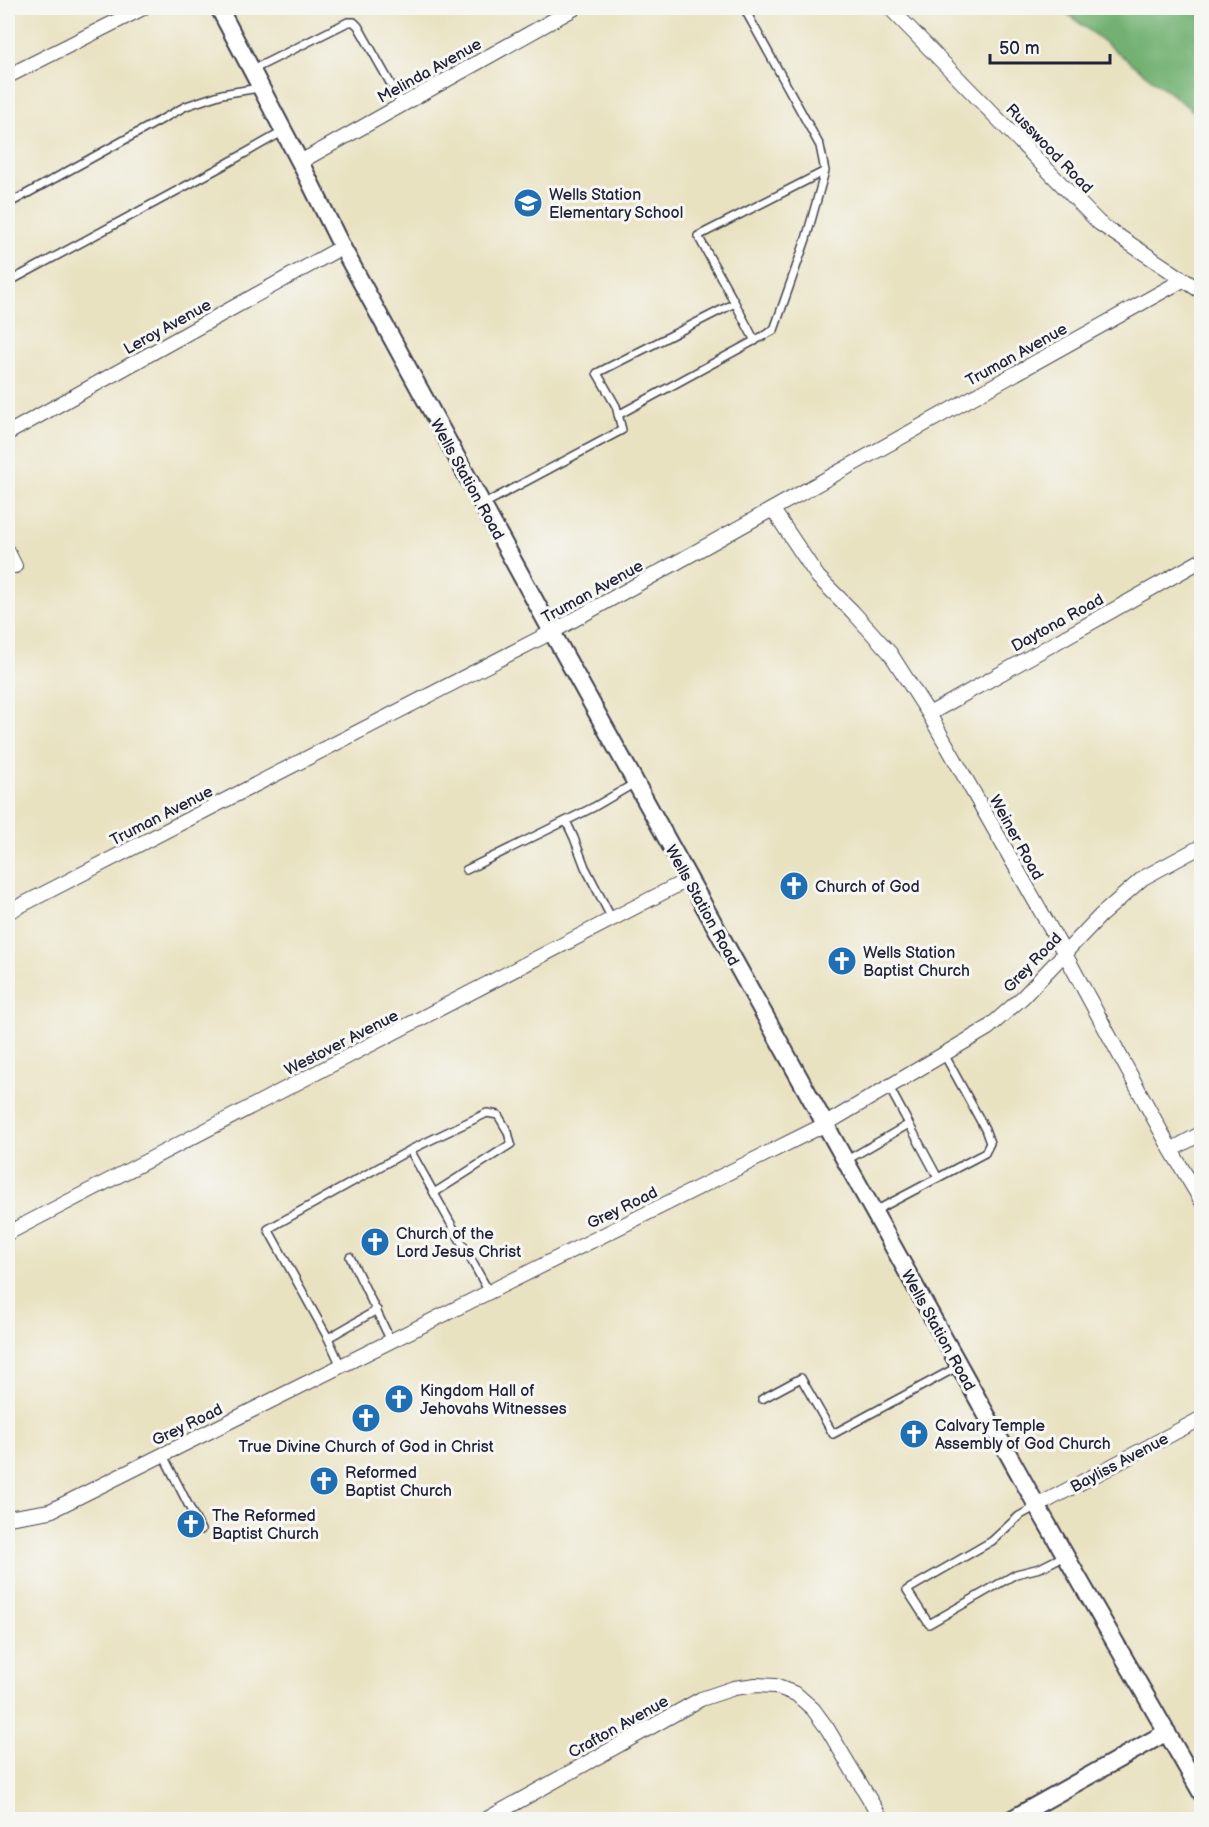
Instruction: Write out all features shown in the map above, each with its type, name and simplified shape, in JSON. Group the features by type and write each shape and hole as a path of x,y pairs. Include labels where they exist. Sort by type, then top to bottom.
{"street":[{"path":"8,76 142,8"},
{"name":"Wells Station Road","path":"219,8 342,247 635,783 1037,1506 1202,1794"},
{"name":"Melinda Avenue","path":"300,162 575,8"},
{"name":"Russwood Road","path":"890,8 1099,223 1202,292"},
{"name":"Leroy Avenue","path":"8,433 342,247"},
{"name":"Truman Avenue","path":"8,912 552,632 1183,280"},
{"name":"Weiner Road","path":"773,510 818,577 890,653 929,714 1202,1202"},
{"path":"8,552 15,566"},
{"name":"Daytona Road","path":"929,714 1202,560"},
{"name":"Grey Road","path":"8,1518 50,1511 824,1125 988,1028 1023,997 1100,916 1143,878 1202,846"},
{"name":"Westover Avenue","path":"8,1233 689,879"},
{"path":"1171,1150 1202,1133"},
{"name":"Bayliss Avenue","path":"1037,1506 1202,1418"},
{"name":"Crafton Avenue","path":"485,1820 701,1699 734,1688 756,1685 775,1686 796,1694 813,1708 882,1820"},
{"path":"1010,1820 1167,1732"}],"lane":[{"path":"618,415 774,330 806,238 825,171 820,146 744,8"},
{"path":"252,70 348,22 354,22 402,104"},
{"path":"8,204 186,106 222,94 261,88"},
{"path":"8,279 12,280 284,131"},
{"path":"755,341 698,236 825,171"},
{"path":"482,505 622,430 616,406 597,373 735,303"},
{"path":"466,870 594,807 635,783"},
{"path":"566,821 585,867 612,919"},
{"path":"873,1212 985,1153 990,1143 985,1129 944,1054"},
{"path":"889,1087 938,1178"},
{"path":"341,1366 268,1229 410,1150 487,1113 498,1115 508,1132 511,1144 434,1193"},
{"path":"845,1161 909,1124"},
{"path":"410,1150 489,1292"},
{"path":"350,1257 392,1341"},
{"path":"328,1338 377,1310"},
{"path":"762,1400 801,1378 833,1434 959,1366"},
{"path":"163,1455 201,1530"},
{"path":"1037,1506 1019,1516 992,1541 907,1590 929,1624 1016,1574 1040,1568 1065,1555"}],"green space":[{"path":"1060,8 1201,8 1201,117"}],"place":[{"name":"Wells Station Elementary School","path":"528,203"},
{"name":"Church of God","path":"794,886"},
{"name":"Wells Station Baptist Church","path":"842,961"},
{"name":"Church of the Lord Jesus Christ","path":"375,1242"},
{"name":"Kingdom Hall of Jehovahs Witnesses","path":"399,1399"},
{"name":"True Divine Church of God in Christ","path":"366,1418"},
{"name":"Calvary Temple Assembly of God Church","path":"914,1434"},
{"name":"Reformed Baptist Church","path":"324,1481"},
{"name":"The Reformed Baptist Church","path":"191,1524"}]}
